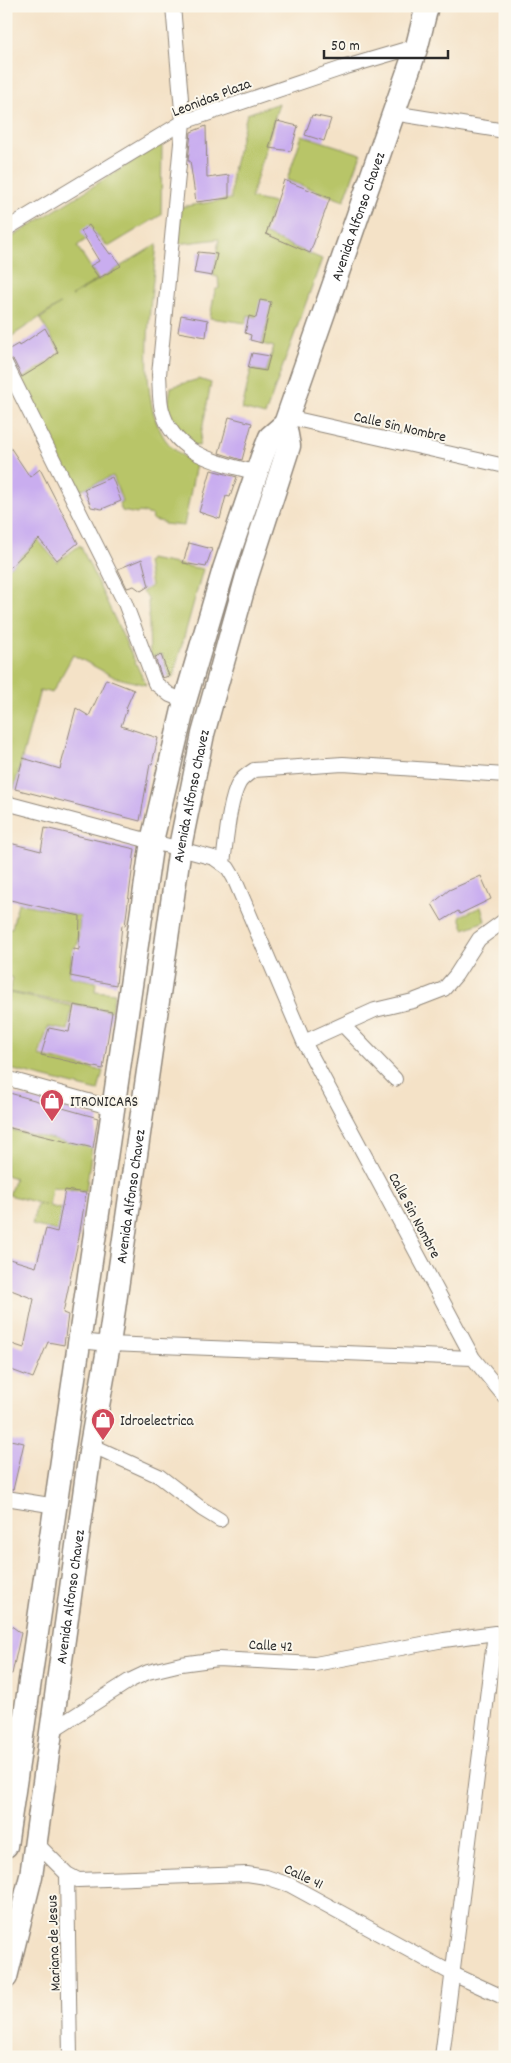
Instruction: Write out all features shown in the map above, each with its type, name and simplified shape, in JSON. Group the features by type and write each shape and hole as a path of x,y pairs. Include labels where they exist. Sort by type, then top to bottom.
{"main road":[{"name":"Avenida Alfonso Chavez","path":"6,1846 10,1790 56,1506 152,841 184,701 224,569 256,473 270,438 286,420 417,46 426,6"},
{"name":"Avenida Alfonso Chavez","path":"6,1977 31,1876 91,1445 109,1344 180,848 203,734 247,576 289,446 286,420"}],"street":[{"path":"173,6 183,122 159,375 162,409 170,431 180,443 207,458 256,473"},
{"name":"Leonidas Plaza","path":"6,229 183,122 346,67 417,46"},
{"path":"393,113 505,131"},
{"path":"6,365 125,603 155,683 170,695 184,701"},
{"name":"Calle Sin Nombre","path":"286,420 505,466"},
{"path":"6,803 180,848 214,858 223,863 228,825 236,790 244,777 254,770 343,764 505,775"},
{"name":"Calle Sin Nombre","path":"223,863 234,878 304,1042 473,1358 505,1397"},
{"path":"304,1042 375,1010 413,1001 444,989 456,975 479,939 505,920"},
{"path":"343,1025 395,1080"},
{"path":"6,1078 113,1108"},
{"path":"80,1341 109,1344 473,1358"},
{"path":"91,1445 159,1476 202,1509 220,1520"},
{"path":"6,1498 56,1506"},
{"path":"442,2057 500,1634"},
{"name":"Calle 42","path":"51,1731 136,1678 148,1672 181,1664 218,1659 315,1664 444,1640 500,1634"},
{"name":"Mariana de Jesus","path":"35,1842 67,1874 70,2057"},
{"name":"Calle 41","path":"67,1874 78,1880 247,1874 266,1877 290,1885 453,1974 505,1998"}],"green space":[{"path":"279,103 251,198 274,203 264,234 322,259 265,415 242,409 251,369 266,372 274,347 262,344 268,321 248,315 246,323 210,318 215,290 219,288 218,277 213,276 219,239 177,244 180,207 231,199 232,174 247,114"},
{"path":"302,135 361,154 344,201 287,180"},
{"path":"162,143 161,215 108,247 95,233 77,246 98,279 72,296 157,244 148,341 150,392 154,415 165,439 177,451 196,464 184,526 164,524 163,522 153,520 152,515 122,511 119,503 122,501 113,476 73,493 18,381 46,364 60,352 40,319 60,304 6,340 6,241"},
{"path":"199,379 211,383 199,446 176,443 165,420 171,387"},
{"path":"38,540 57,562 80,545 146,685 114,677 73,655 52,693 40,690 14,789 6,787 6,564 10,567"},
{"path":"149,559 203,569 173,677 169,677 162,654 150,657 148,598 142,592 151,586 147,562"},
{"path":"18,903 80,916 78,944 73,949 69,976 96,982 95,991 115,993 111,1011 9,992 13,978 6,976 6,927 12,928"},
{"path":"481,907 485,921 464,929 460,916"},
{"path":"10,993 72,1006 68,1030 48,1027 39,1056 103,1071 98,1091 6,1068 6,1006"},
{"path":"6,1129 92,1147 86,1191 52,1187 49,1206 82,1214 79,1236 32,1225 37,1204 45,1205 9,1195 15,1178 6,1175"}],"building":[{"path":"312,115 331,119 324,141 305,135"},
{"path":"277,121 298,126 291,151 269,148"},
{"path":"206,126 207,178 229,175 229,198 196,202 190,161 188,161 191,132"},
{"path":"284,180 330,198 310,253 266,234"},
{"path":"89,225 121,266 99,278 90,266 99,261 81,231"},
{"path":"198,252 217,254 212,276 194,273"},
{"path":"260,300 271,302 262,343 250,340 251,335 245,333 249,316 256,318"},
{"path":"181,315 208,320 206,337 178,332"},
{"path":"45,328 58,352 45,363 22,377 14,361 6,356 6,351 18,344 19,346"},
{"path":"252,353 270,356 266,371 248,368"},
{"path":"229,417 252,423 242,460 219,453"},
{"path":"6,441 30,477 40,469 78,543 57,560 39,539 6,571 6,494 9,491 6,486"},
{"path":"211,470 237,477 230,497 226,496 220,519 199,512"},
{"path":"112,477 121,501 102,509 91,507 84,489"},
{"path":"189,543 212,549 206,567 183,563"},
{"path":"142,559 149,586 141,591 134,586 127,588 118,569"},
{"path":"161,655 169,676 162,678 155,657"},
{"path":"106,679 134,690 121,726 158,738 152,764 150,764 140,821 15,789 23,758 60,769 76,708 89,716"},
{"path":"45,828 135,849 125,926 122,925 116,985 70,976 74,949 79,950 80,916 6,899 6,842 41,851"},
{"path":"481,876 491,899 460,914 458,911 442,921 432,904 449,890"},
{"path":"74,1005 112,1012 103,1069 41,1055 49,1028 69,1032"},
{"name":"ITRONICARS","path":"6,1092 98,1118 93,1148 6,1127"},
{"path":"65,1190 86,1193 63,1313 68,1315 64,1345 48,1342 33,1378 6,1368 6,1361 12,1344 24,1348 34,1299 6,1288 6,1258 36,1267 46,1229 57,1232"},
{"path":"6,1439 24,1443 13,1490 6,1489"},
{"path":"6,1622 21,1633 12,1674 6,1673"}],"place":[{"name":"ITRONICARS","path":"52,1122"},
{"name":"Idroelectrica","path":"103,1441"}]}
